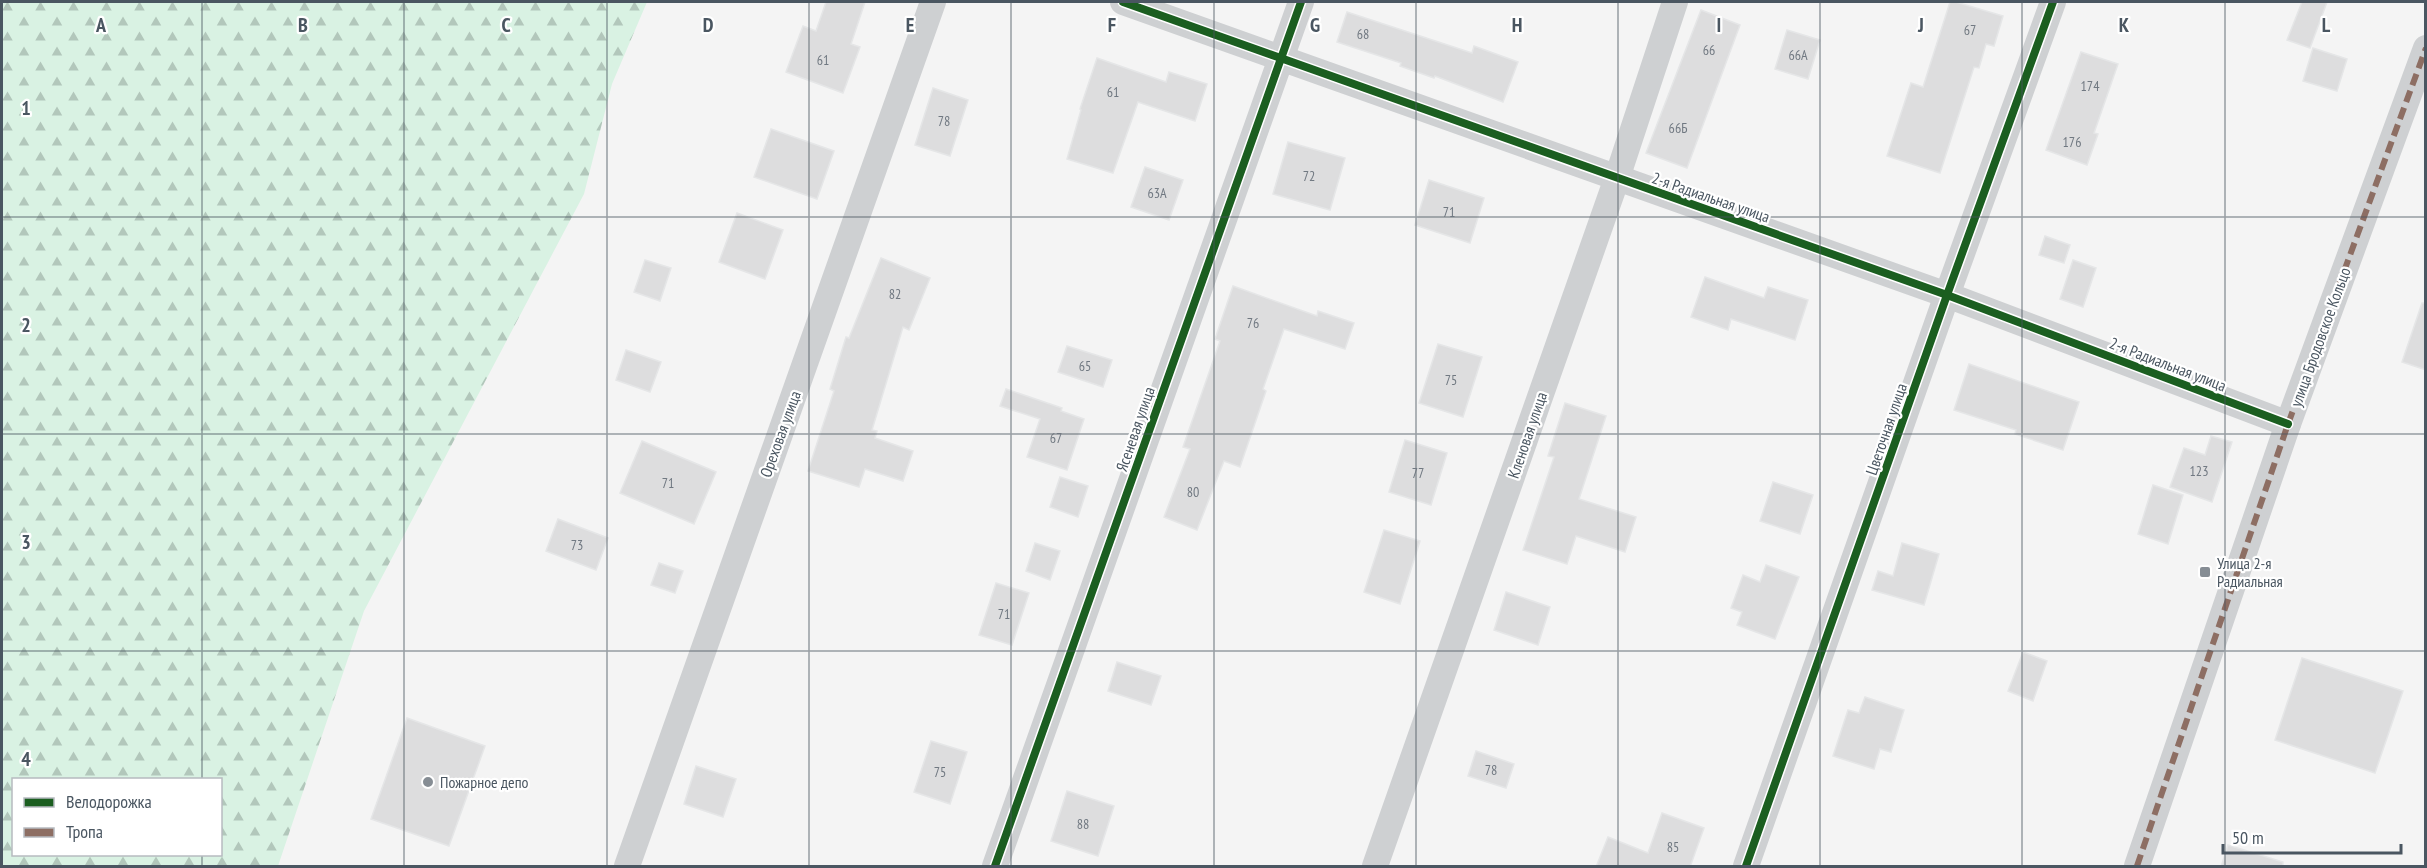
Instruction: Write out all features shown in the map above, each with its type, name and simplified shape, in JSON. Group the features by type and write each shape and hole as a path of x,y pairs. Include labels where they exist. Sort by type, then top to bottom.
{"street":[{"name":"Ореховая улица","path":"627,867 933,2"},
{"name":"2-я Радиальная улица","path":"1123,2 1281,56 1947,295 2288,424"},
{"name":"Ясеневая улица","path":"995,867 1300,2"},
{"name":"Кленовая улица","path":"1375,867 1617,178 1675,2"},
{"name":"Цветочная улица","path":"1746,867 1947,295 2053,2"},
{"name":"улица Бродовское Кольцо","path":"2138,867 2288,424 2426,48"}],"green space":[{"path":"2,2 647,2 612,84 584,194 364,611 278,866 2,866"}],"building":[{"path":"826,2 865,2 851,44 860,47 843,93 786,72 803,26 816,31"},
{"path":"1950,2 2003,16 1994,46 1986,44 1979,68 1974,67 1940,173 1887,156 1911,83 1923,87"},
{"path":"2302,2 2327,2 2310,48 2287,40"},
{"path":"1701,10 1740,25 1687,168 1646,153"},
{"path":"1347,12 1472,53 1474,46 1518,62 1503,102 1435,76 1434,78 1400,66 1401,63 1337,42"},
{"path":"1787,30 1820,40 1808,79 1775,69"},
{"path":"2313,48 2347,59 2337,91 2303,81"},
{"path":"2081,52 2118,64 2094,133 2098,134 2087,165 2046,150"},
{"path":"1097,58 1166,82 1169,72 1207,84 1195,121 1138,102 1113,173 1067,159"},
{"path":"933,88 968,100 950,156 915,145"},
{"path":"771,129 834,151 817,199 754,177"},
{"path":"1288,142 1345,158 1330,210 1273,194"},
{"path":"1145,167 1183,180 1169,220 1131,207"},
{"path":"1429,180 1484,198 1470,243 1415,225"},
{"path":"737,213 783,230 765,279 719,262"},
{"path":"2045,236 2070,245 2064,263 2039,255"},
{"path":"881,258 930,278 909,330 903,327 872,430 877,431 875,438 913,451 903,481 865,469 859,487 808,471 834,391 830,389 846,337 849,338"},
{"path":"645,260 671,268 660,301 634,292"},
{"path":"2073,260 2096,268 2083,307 2060,299"},
{"path":"1705,277 1764,298 1768,287 1808,300 1795,340 1731,319 1728,330 1691,317"},
{"path":"1233,286 1317,316 1318,311 1354,323 1345,349 1284,329 1240,467 1224,461 1197,530 1164,517 1190,449 1183,447 1220,341 1215,339"},
{"path":"2422,303 2426,303 2426,370 2402,362"},
{"path":"1438,344 1482,357 1463,417 1419,403"},
{"path":"1067,346 1112,360 1103,387 1058,372"},
{"path":"626,350 661,362 650,392 616,380"},
{"path":"1969,364 2079,402 2063,450 2015,434 2016,430 1954,410"},
{"path":"1006,389 1062,408 1061,411 1084,419 1067,470 1027,457 1040,419 1000,406"},
{"path":"1565,403 1606,416 1579,499 1636,517 1625,552 1576,536 1567,564 1523,550 1554,457 1548,456"},
{"path":"2211,436 2232,442 2212,502 2170,487 2184,448 2205,455"},
{"path":"1405,440 1447,453 1431,505 1389,492"},
{"path":"642,441 716,472 694,524 620,493"},
{"path":"1060,477 1088,486 1078,517 1050,507"},
{"path":"1773,482 1813,495 1800,534 1760,521"},
{"path":"2153,485 2183,495 2168,544 2138,534"},
{"path":"558,519 608,538 596,570 546,551"},
{"path":"1384,530 1420,541 1400,604 1364,592"},
{"path":"1035,543 1060,551 1050,580 1026,571"},
{"path":"1902,543 1939,554 1924,605 1872,590 1878,571 1893,576"},
{"path":"659,563 683,571 675,593 651,585"},
{"path":"1766,565 1799,577 1775,639 1737,625 1742,612 1731,608 1743,575 1760,582"},
{"path":"996,583 1029,593 1012,645 979,635"},
{"path":"1506,592 1550,607 1538,645 1494,630"},
{"path":"2023,652 2047,661 2033,701 2008,691"},
{"path":"2302,658 2403,691 2375,773 2275,740"},
{"path":"1117,662 1161,676 1151,705 1108,691"},
{"path":"1865,697 1904,710 1891,752 1880,749 1874,769 1833,756 1848,710 1859,713"},
{"name":"Пожарное депо","path":"407,718 485,746 449,846 371,819"},
{"path":"931,741 967,752 950,804 914,792"},
{"path":"1476,751 1514,764 1506,788 1468,776"},
{"path":"696,766 736,779 723,817 684,804"},
{"path":"1067,791 1114,806 1098,856 1051,841"},
{"path":"1662,813 1704,828 1690,867 1596,867 1608,837 1648,853"},
{"path":"2228,845 2283,862 2283,867 2221,867"}],"marked path":[{"path":"2137,866 2288,424 2426,48"}],"cycle path":[{"path":"1123,2 1947,295 2288,424"},
{"path":"995,866 1301,2"},
{"path":"1746,866 2053,2"}],"place":[{"name":"Улица 2-я Радиальная","path":"2205,572"},
{"name":"Пожарное депо","path":"428,782"}]}
